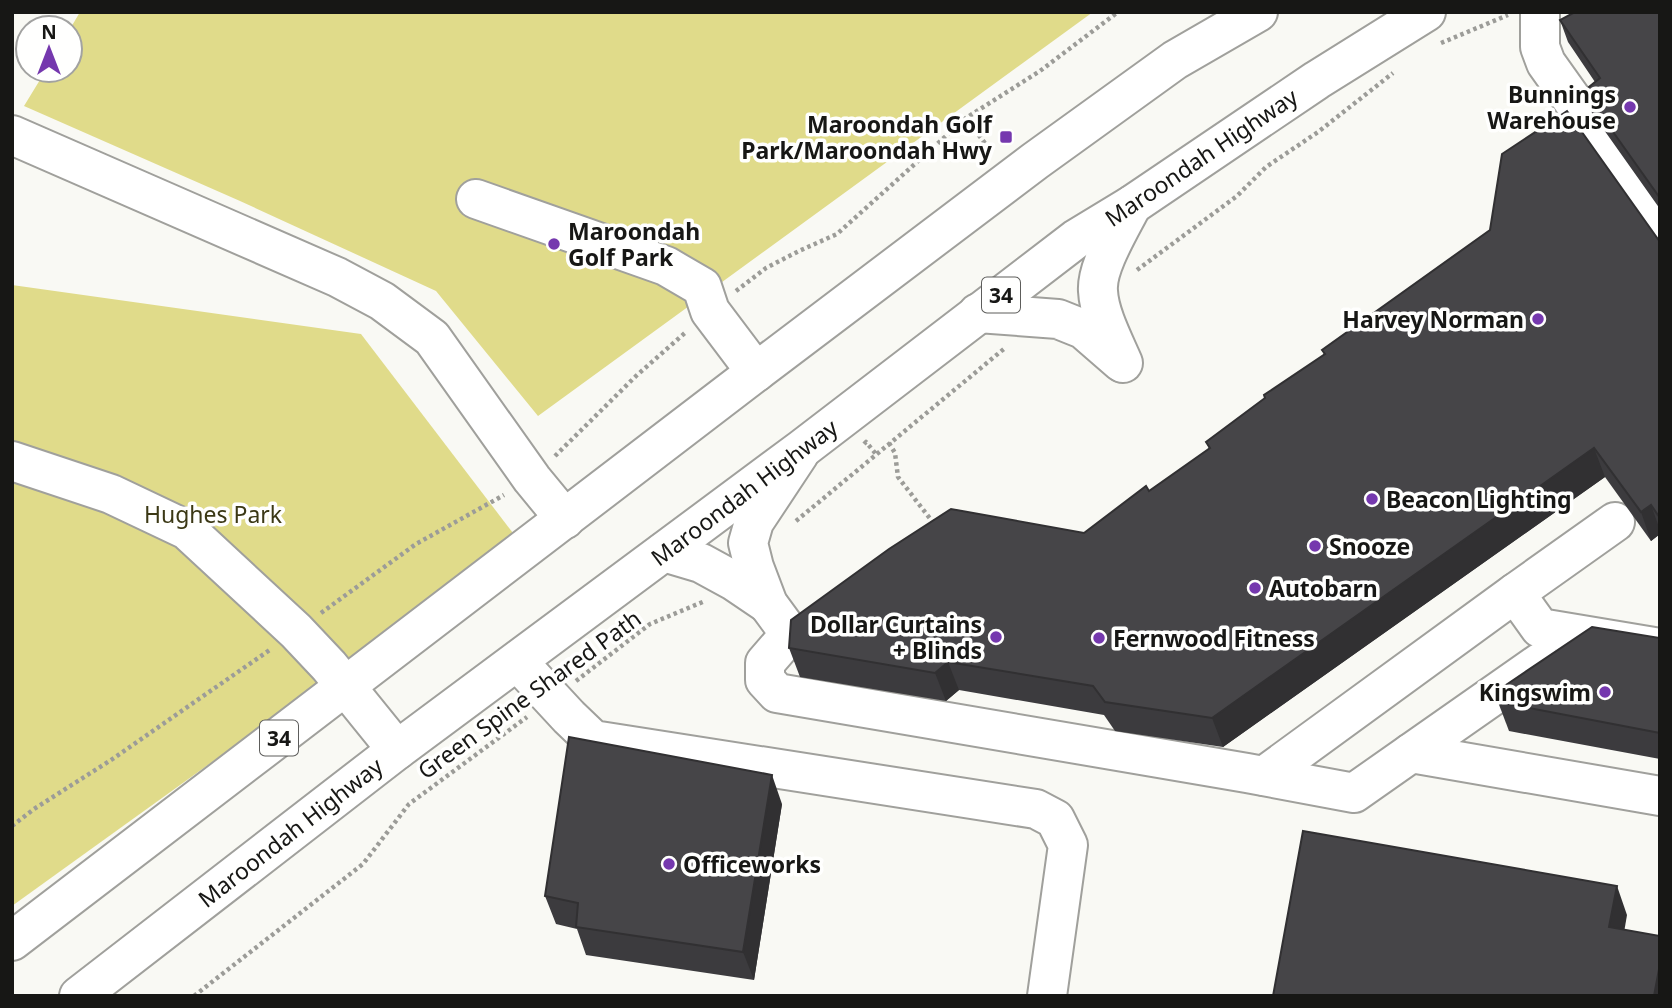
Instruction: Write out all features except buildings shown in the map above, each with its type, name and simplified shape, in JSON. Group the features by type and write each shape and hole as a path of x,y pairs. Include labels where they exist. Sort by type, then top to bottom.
{"main road":[{"name":"34","path":"12,941 1035,162 1175,60 1258,12"},
{"path":"1540,12 1540,47 1546,63 1660,223"},
{"name":"Maroondah Highway","path":"79,996 397,750 802,449 1076,239 1132,205 1317,80 1429,29"},
{"path":"12,135 324,272 383,301 432,338 532,479 565,519"},
{"path":"476,199 666,266 702,288 710,311 756,372"},
{"path":"978,313 1058,319 1083,329 1122,363 1098,291 1103,265 1132,205"},
{"path":"802,449 754,522 748,543 768,604 790,634 765,663 765,680 777,694 1353,793 1580,635"},
{"path":"12,461 111,494 187,530 296,631 330,667 397,750"},
{"path":"1264,776 1615,522"},
{"path":"664,552 701,563 768,604"},
{"path":"1515,593 1540,628 1660,648"},
{"path":"518,662 593,740 1036,809 1055,819 1068,845 1047,996"},
{"path":"1411,753 1660,796"}],"path":[{"path":"532,479 636,376 710,311 766,268 837,234 966,118 1040,71 1118,12"},
{"path":"1429,29 1513,12"},
{"path":"1098,291 1130,276 1237,195 1266,167 1318,132 1401,67"},
{"path":"966,118 987,146"},
{"path":"786,529 1003,349 1014,347"},
{"path":"859,448 866,442 876,454"},
{"path":"889,443 895,453 898,477 935,525"},
{"name":"Green Spine Shared Path","path":"194,996 363,864 409,804 650,624 708,600 734,581"},
{"path":"12,826 34,809"}],"green space":[{"name":"Maroondah Golf Park","path":"1093,12 538,416 436,291 24,106 37,84 84,84 84,14 79,14"},
{"name":"Hughes Park","path":"12,285 361,334 519,541 12,906"}],"place":[{"name":"Bunnings Warehouse","path":"1630,107"},
{"name":"Maroondah Golf Park/Maroondah Hwy","path":"1006,137"},
{"name":"Maroondah Golf Park","path":"554,244"},
{"name":"Harvey Norman","path":"1538,319"},
{"name":"Beacon Lighting","path":"1372,499"},
{"name":"Snooze","path":"1315,546"},
{"name":"Autobarn","path":"1255,588"},
{"name":"Dollar Curtains + Blinds","path":"996,637"},
{"name":"Fernwood Fitness","path":"1099,638"},
{"name":"Kingswim","path":"1605,692"},
{"name":"Officeworks","path":"669,864"}]}
